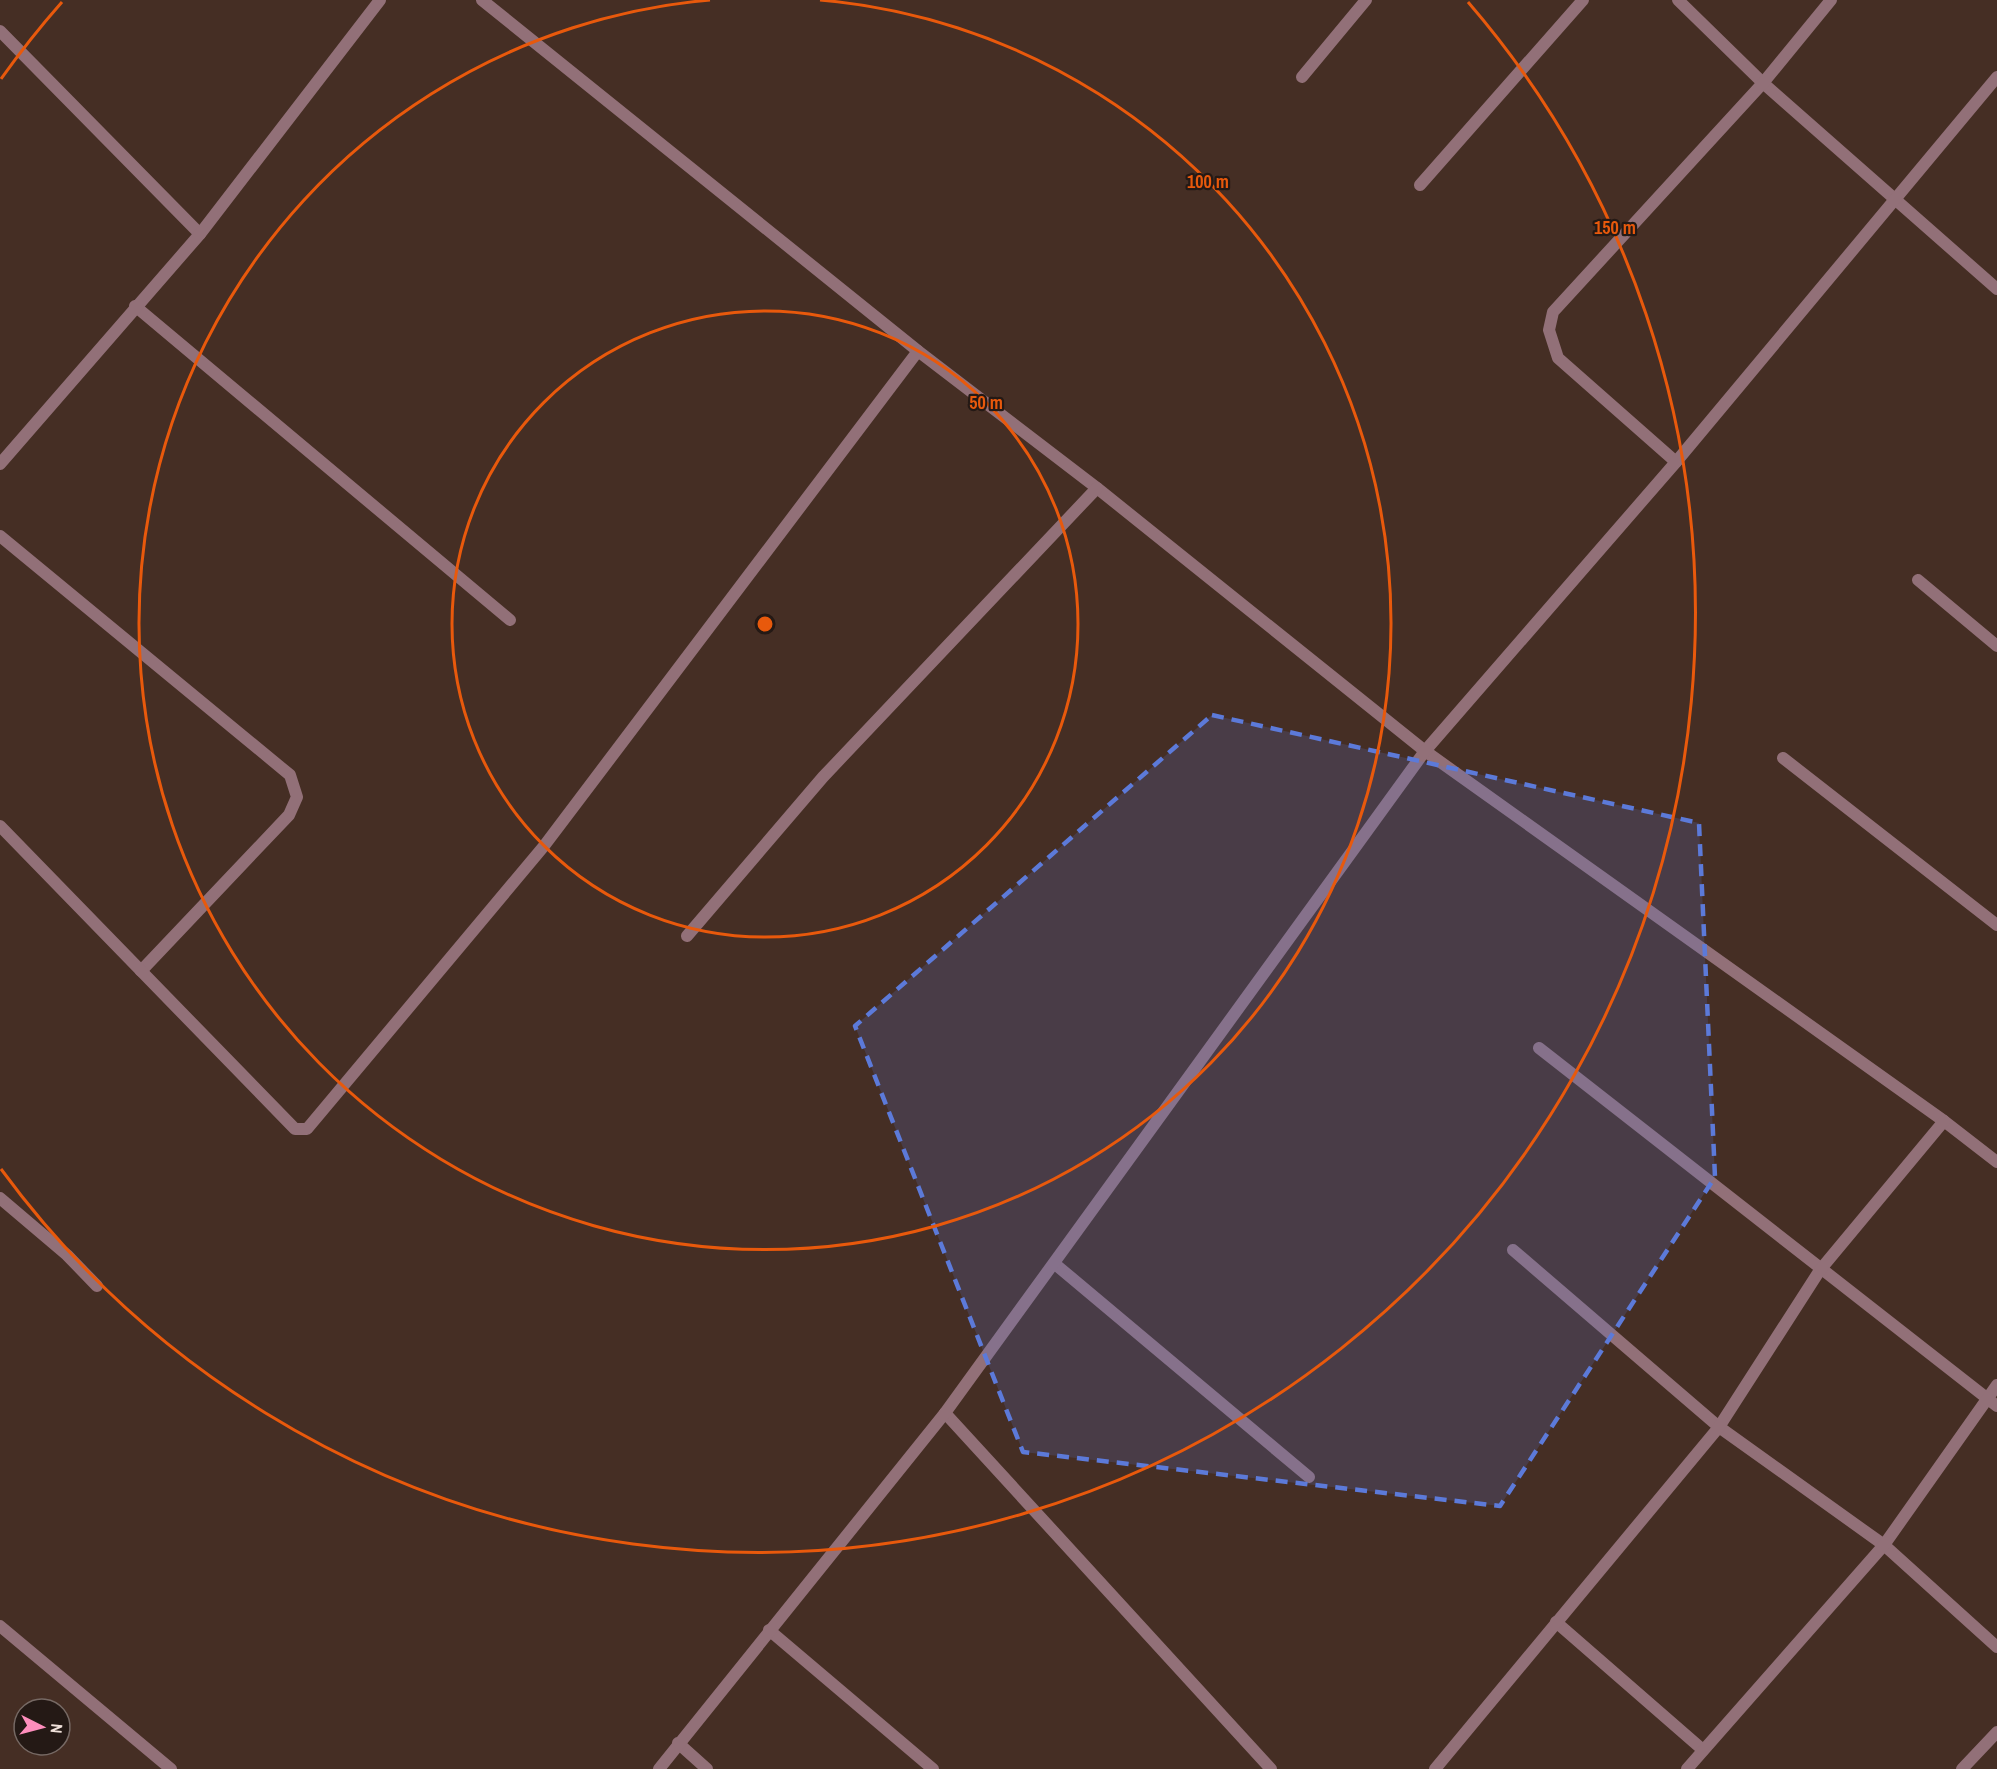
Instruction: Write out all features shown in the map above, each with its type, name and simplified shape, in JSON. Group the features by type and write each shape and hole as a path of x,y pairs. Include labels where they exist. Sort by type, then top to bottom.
{"street":[{"path":"0,464 135,306 200,234 380,0"},
{"path":"482,0 918,351 1098,488 1425,751 1944,1121 1997,1162"},
{"path":"1302,77 1366,0"},
{"path":"1420,186 1583,0"},
{"path":"1678,0 1763,83 1997,289"},
{"path":"1676,462 1558,358 1549,330 1553,312 1763,83 1831,0"},
{"path":"0,32 200,234"},
{"path":"659,1769 945,1413 1425,751 1676,462 1997,77"},
{"path":"135,306 510,620"},
{"path":"0,826 296,1129 307,1129 544,846 918,351"},
{"path":"687,936 823,777 1098,488"},
{"path":"0,536 290,775 297,797 289,814 141,970"},
{"path":"1918,580 1997,646"},
{"path":"1783,758 1997,925"},
{"path":"1539,1048 1820,1270 1992,1402"},
{"path":"1435,1769 1719,1427 1820,1270 1944,1121"},
{"path":"0,1198 67,1255 97,1286"},
{"path":"1513,1250 1719,1427 1884,1545 1997,1647"},
{"path":"1055,1264 1309,1477"},
{"path":"1687,1769 1884,1545 1992,1402 1997,1385"},
{"path":"945,1413 1271,1769"},
{"path":"1556,1622 1703,1750"},
{"path":"0,1626 171,1769"},
{"path":"770,1630 933,1769"},
{"path":"1962,1769 1997,1732"},
{"path":"678,1743 707,1769"}],"highlighted area":[{"path":"1212,715 1699,823 1715,1177 1500,1506 1023,1452 855,1026"}]}
